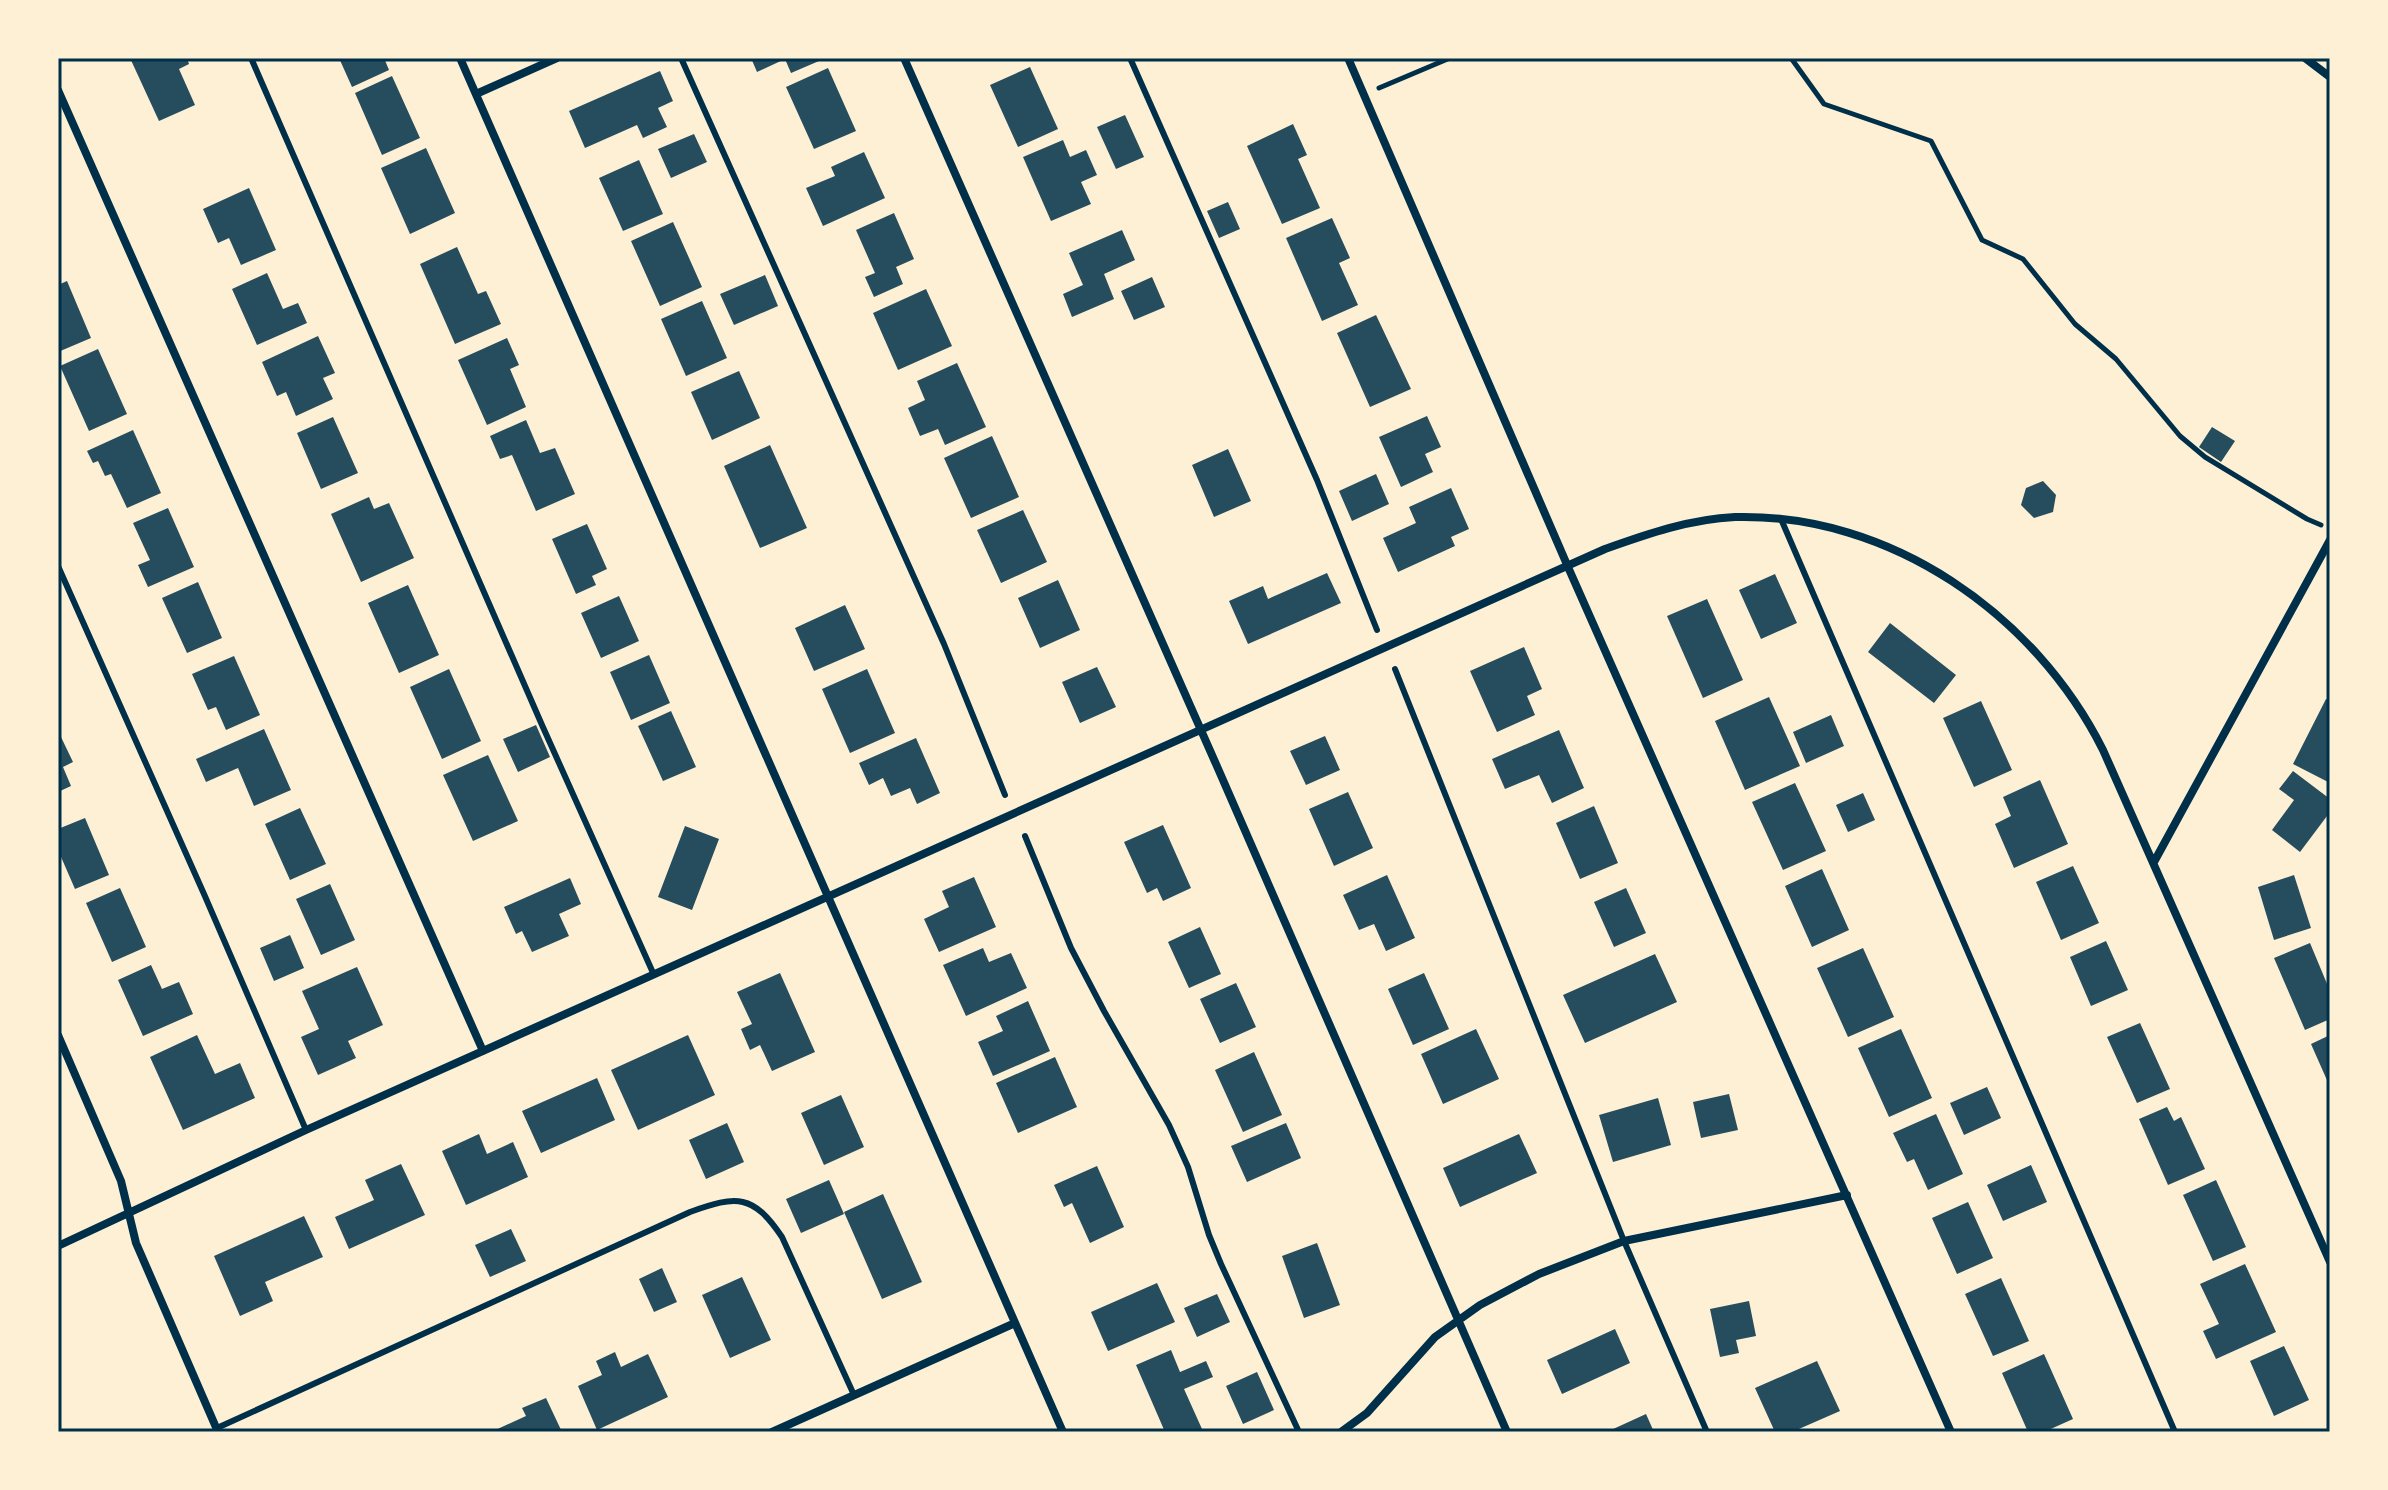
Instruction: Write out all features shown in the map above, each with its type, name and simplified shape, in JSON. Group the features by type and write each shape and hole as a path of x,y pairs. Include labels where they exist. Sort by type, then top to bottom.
{"street":[{"path":"460,58 1063,1432"},
{"path":"476,94 557,58"},
{"path":"904,58 1507,1432"},
{"path":"1348,58 1568,567 1951,1432"},
{"path":"2305,58 2330,77"},
{"path":"58,90 483,1051"},
{"path":"58,1246 306,1130 1568,567 1649,533 1734,517 1781,519 1875,540 1929,566 1979,599 2023,639 2063,684 2103,750 2330,1262"},
{"path":"2154,862 2330,540"},
{"path":"58,1035 121,1181 136,1243 218,1430"},
{"path":"1341,1432 1367,1413 1435,1337 1480,1305 1539,1274 1624,1241 1847,1195"},
{"path":"772,1432 1015,1323"}],"lane":[{"path":"251,58 654,975"},
{"path":"681,58 944,644 1005,795"},
{"path":"1130,58 1317,480 1377,630"},
{"path":"1781,519 2175,1432"},
{"path":"58,566 306,1130"},
{"path":"1395,669 1624,1241 1707,1432"},
{"path":"1025,836 1071,948 1169,1125 1188,1167 1221,1264 1299,1432"},
{"path":"218,1430 690,1212 729,1201 757,1207 782,1237 854,1395"}],"path":[{"path":"1364,95 1450,58"},
{"path":"1791,58 1824,104 1931,141 1982,240 2023,259 2075,324 2116,359 2180,436 2205,457 2307,519 2330,528"}],"building":[{"path":"130,58 187,58 189,64 179,69 195,105 159,121"},
{"path":"339,58 384,58 389,70 352,87"},
{"path":"751,58 826,58 791,73 785,59 757,72"},
{"path":"1030,67 1058,129 1018,147 990,85"},
{"path":"828,68 856,131 814,149 786,87"},
{"path":"660,71 673,101 658,108 667,127 643,138 637,125 585,148 569,111"},
{"path":"392,76 420,138 382,155 355,93"},
{"path":"1125,115 1144,157 1116,169 1097,127"},
{"path":"1293,124 1307,155 1298,159 1320,208 1282,224 1247,146"},
{"path":"694,134 707,162 671,178 658,149"},
{"path":"1063,140 1070,157 1086,150 1097,175 1081,182 1091,204 1051,221 1023,157"},
{"path":"426,148 455,213 410,234 381,168"},
{"path":"864,152 885,198 823,226 806,188 835,176 831,167"},
{"path":"639,160 663,214 623,231 599,178"},
{"path":"249,188 276,250 241,265 229,238 218,243 203,209"},
{"path":"1228,202 1240,229 1219,238 1207,211"},
{"path":"894,213 914,259 896,267 903,284 874,297 865,277 875,273 856,230"},
{"path":"1332,218 1350,258 1339,263 1358,305 1322,321 1286,238"},
{"path":"673,222 702,287 660,306 631,241"},
{"path":"1122,230 1135,260 1104,274 1114,299 1072,317 1063,294 1083,285 1069,253"},
{"path":"457,247 478,294 486,291 501,324 455,344 420,264"},
{"path":"267,273 283,309 298,303 307,323 257,345 232,289"},
{"path":"765,275 778,306 734,325 720,294"},
{"path":"1152,277 1165,307 1134,320 1121,291"},
{"path":"67,281 91,338 58,352 58,285"},
{"path":"926,289 952,346 898,370 873,313"},
{"path":"702,301 727,358 686,376 661,319"},
{"path":"1376,315 1411,389 1370,407 1337,333"},
{"path":"318,336 335,373 323,378 333,399 296,416 286,392 277,396 262,362"},
{"path":"507,338 519,365 510,369 526,407 487,425 458,360"},
{"path":"98,349 127,414 89,431 60,366"},
{"path":"957,363 986,427 945,445 938,429 920,436 908,408 925,400 917,381"},
{"path":"739,371 760,418 712,440 691,392"},
{"path":"1427,416 1441,447 1425,454 1433,472 1401,487 1379,437"},
{"path":"333,417 358,473 321,489 297,433"},
{"path":"526,420 540,453 555,448 575,494 536,511 512,455 500,459 490,436"},
{"path":"2212,427 2235,441 2221,462 2199,447"},
{"path":"133,430 161,493 127,508 111,474 105,476 98,461 93,463 87,451"},
{"path":"992,436 1019,497 971,518 944,458"},
{"path":"770,445 807,528 760,548 724,466"},
{"path":"1228,449 1251,501 1214,517 1192,465"},
{"path":"1376,474 1389,504 1352,521 1339,491"},
{"path":"2043,481 2056,495 2053,512 2034,518 2021,505 2026,488"},
{"path":"1451,488 1469,529 1451,537 1455,546 1398,572 1383,538 1416,523 1409,507"},
{"path":"369,497 374,509 389,503 414,558 361,582 331,514"},
{"path":"168,508 194,567 148,587 138,565 150,560 133,523"},
{"path":"1023,510 1047,562 1001,583 977,530"},
{"path":"587,524 607,569 592,576 596,585 576,594 552,539"},
{"path":"1327,573 1341,603 1248,644 1229,601 1263,586 1268,599"},
{"path":"1775,574 1797,623 1761,639 1739,590"},
{"path":"1058,580 1080,630 1040,648 1018,598"},
{"path":"198,582 222,638 187,653 162,598"},
{"path":"408,585 439,655 399,673 368,603"},
{"path":"619,596 639,641 601,658 581,613"},
{"path":"1707,599 1743,680 1703,698 1667,616"},
{"path":"845,605 865,649 814,671 795,628"},
{"path":"1890,623 1956,675 1934,703 1868,652"},
{"path":"1524,647 1542,689 1527,696 1535,715 1497,732 1470,671"},
{"path":"649,655 670,703 631,720 610,672"},
{"path":"234,656 260,715 226,730 216,707 208,710 192,674"},
{"path":"1097,667 1116,707 1080,723 1062,682"},
{"path":"449,669 481,741 442,759 410,687"},
{"path":"867,669 895,733 850,753 822,689"},
{"path":"1769,697 1800,766 1745,790 1715,721"},
{"path":"2326,699 2330,700 2330,783 2293,764"},
{"path":"1981,701 2012,770 1974,787 1943,718"},
{"path":"671,711 696,767 663,781 638,726"},
{"path":"1831,715 1844,746 1806,763 1793,732"},
{"path":"536,725 550,757 518,772 503,739"},
{"path":"264,729 291,790 254,806 238,768 206,782 196,759"},
{"path":"1559,730 1584,788 1552,803 1539,775 1505,789 1492,759"},
{"path":"1325,736 1340,770 1306,785 1290,751"},
{"path":"61,737 73,762 63,767 71,786 58,792 58,738"},
{"path":"916,738 940,793 917,804 910,788 891,796 883,778 869,785 859,763"},
{"path":"488,755 518,821 473,841 443,775"},
{"path":"2293,771 2330,799 2330,812 2300,852 2272,830 2294,800 2279,789"},
{"path":"2040,780 2068,844 2014,868 1995,824 2011,816 2003,797"},
{"path":"1795,783 1826,851 1783,870 1752,802"},
{"path":"1348,792 1373,848 1334,866 1309,809"},
{"path":"1863,793 1875,820 1848,832 1836,805"},
{"path":"1594,806 1618,863 1580,879 1556,823"},
{"path":"300,808 326,864 290,880 265,824"},
{"path":"85,818 109,875 75,889 58,850 58,829"},
{"path":"1163,825 1191,888 1163,901 1157,888 1147,893 1124,842"},
{"path":"685,826 719,839 692,910 658,897"},
{"path":"2073,866 2099,923 2061,940 2036,882"},
{"path":"1822,869 1849,930 1812,947 1785,886"},
{"path":"1387,875 1415,938 1386,951 1374,924 1359,930 1343,895"},
{"path":"2294,875 2311,928 2274,940 2258,887"},
{"path":"974,877 996,927 939,952 924,919 949,907 942,891"},
{"path":"570,878 581,904 559,914 569,936 532,952 522,931 516,934 504,907"},
{"path":"330,884 355,940 321,955 296,899"},
{"path":"120,888 146,947 112,962 86,903"},
{"path":"1626,888 1646,933 1614,947 1594,902"},
{"path":"1200,927 1221,974 1189,988 1168,942"},
{"path":"290,935 304,968 274,981 260,948"},
{"path":"2106,941 2128,990 2091,1006 2070,957"},
{"path":"2310,943 2330,991 2330,1019 2305,1030 2274,958"},
{"path":"983,948 989,962 1011,953 1027,988 966,1016 943,965"},
{"path":"1863,948 1894,1017 1848,1037 1817,968"},
{"path":"1655,954 1677,1002 1585,1043 1563,995"},
{"path":"151,965 162,989 179,982 193,1014 143,1036 118,980"},
{"path":"357,967 383,1025 348,1041 356,1058 318,1075 301,1037 319,1029 302,991"},
{"path":"780,973 815,1052 772,1071 760,1045 750,1050 741,1029 752,1024 737,992"},
{"path":"1424,973 1449,1029 1413,1045 1388,989"},
{"path":"1236,983 1256,1027 1220,1043 1200,999"},
{"path":"1028,1001 1050,1051 993,1076 978,1042 1003,1031 996,1016"},
{"path":"2140,1023 2170,1089 2137,1103 2107,1037"},
{"path":"1476,1029 1499,1079 1443,1104 1421,1054"},
{"path":"1901,1029 1932,1098 1889,1117 1858,1048"},
{"path":"197,1035 215,1074 240,1063 255,1098 183,1130 150,1057"},
{"path":"688,1035 715,1095 638,1130 611,1070"},
{"path":"2330,1035 2330,1087 2311,1044"},
{"path":"1254,1052 1282,1115 1243,1132 1215,1070"},
{"path":"1055,1057 1077,1107 1018,1133 996,1083"},
{"path":"597,1078 615,1120 541,1153 522,1111"},
{"path":"1987,1087 2001,1118 1964,1135 1950,1103"},
{"path":"1729,1094 1738,1130 1701,1138 1693,1102"},
{"path":"841,1095 864,1147 824,1165 801,1113"},
{"path":"1658,1098 1671,1145 1613,1162 1599,1115"},
{"path":"2167,1107 2174,1121 2181,1117 2205,1169 2168,1185 2139,1119"},
{"path":"1936,1114 1963,1174 1928,1190 1914,1159 1907,1162 1893,1133"},
{"path":"727,1123 744,1162 706,1179 689,1140"},
{"path":"1286,1123 1301,1158 1247,1182 1231,1146"},
{"path":"479,1134 487,1154 513,1142 528,1177 466,1205 442,1151"},
{"path":"1519,1134 1537,1173 1460,1207 1443,1168"},
{"path":"401,1164 425,1215 349,1249 335,1217 374,1200 365,1180"},
{"path":"2031,1165 2047,1202 2003,1221 1987,1185"},
{"path":"1097,1166 1124,1227 1090,1243 1072,1203 1064,1207 1054,1185"},
{"path":"829,1180 844,1214 801,1233 786,1199"},
{"path":"2216,1180 2246,1247 2213,1261 2183,1195"},
{"path":"883,1194 922,1282 882,1299 844,1212"},
{"path":"1968,1202 1993,1258 1957,1274 1932,1218"},
{"path":"304,1216 323,1257 265,1282 273,1301 240,1316 214,1256"},
{"path":"511,1229 526,1261 490,1277 475,1245"},
{"path":"1317,1243 1340,1305 1304,1318 1282,1256"},
{"path":"2245,1264 2276,1332 2216,1359 2203,1331 2219,1324 2200,1284"},
{"path":"662,1268 677,1302 654,1312 639,1279"},
{"path":"742,1277 771,1340 730,1358 702,1295"},
{"path":"2001,1278 2029,1341 1993,1356 1965,1294"},
{"path":"1157,1283 1175,1322 1108,1351 1091,1312"},
{"path":"1217,1294 1230,1322 1197,1337 1184,1308"},
{"path":"1749,1301 1756,1336 1736,1340 1739,1353 1720,1357 1710,1309"},
{"path":"1615,1329 1630,1363 1562,1394 1547,1360"},
{"path":"2284,1346 2309,1400 2274,1416 2250,1361"},
{"path":"1171,1350 1180,1372 1206,1361 1213,1377 1184,1389 1202,1429 1196,1432 1165,1432 1136,1365"},
{"path":"615,1352 621,1367 648,1354 668,1397 597,1430 578,1386 602,1375 596,1361"},
{"path":"2044,1354 2073,1419 2044,1432 2028,1432 2002,1373"},
{"path":"1817,1361 1840,1411 1792,1432 1775,1432 1755,1388"},
{"path":"1257,1372 1274,1410 1243,1424 1226,1386"},
{"path":"546,1398 562,1432 491,1432 526,1416 522,1408"},
{"path":"1646,1414 1654,1432 1611,1430"}]}
